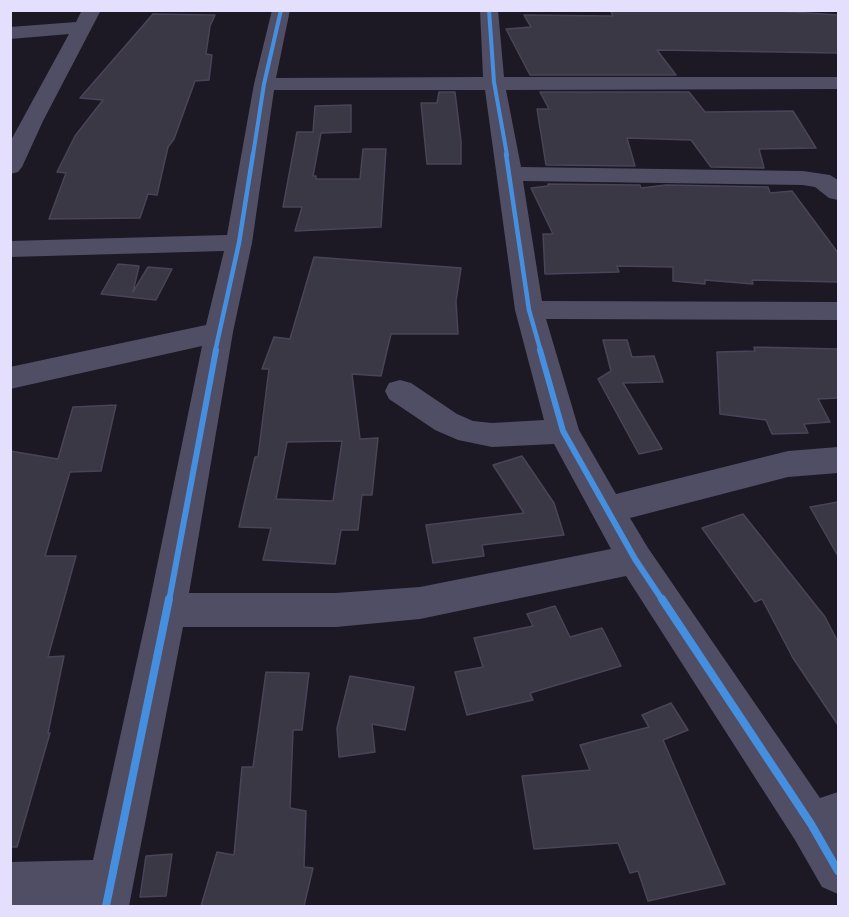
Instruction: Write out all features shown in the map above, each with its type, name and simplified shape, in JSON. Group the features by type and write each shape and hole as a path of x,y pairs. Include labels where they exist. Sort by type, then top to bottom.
{"street":[{"path":"10,885 108,895 167,610 219,332 239,243 264,84 281,10"},
{"path":"489,10 494,82 510,174 529,310 563,431 635,559 825,819 838,872"},
{"path":"10,33 87,19"},
{"path":"10,167 21,122 87,19"},
{"path":"264,84 838,83"},
{"path":"510,174 803,178 821,180 836,189 838,193"},
{"path":"10,249 239,243"},
{"path":"529,310 838,311"},
{"path":"10,378 219,332"},
{"path":"400,391 446,422 469,432 492,435 563,431"},
{"path":"606,510 788,464 838,460"},
{"path":"167,610 336,610 420,603 635,559"}],"building":[{"path":"610,10 762,10 838,15 838,53 657,50 676,75 530,75 506,29 531,27 524,15 613,16"},
{"path":"153,14 215,15 210,26 206,54 212,55 209,80 195,81 174,139 168,147 157,195 148,194 140,218 49,219 66,173 57,172 75,136 103,100 80,98"},
{"path":"439,92 455,92 461,141 461,164 427,164 421,103 437,103"},
{"path":"540,92 689,92 705,112 793,111 816,148 759,149 764,168 711,167 691,140 627,138 635,166 546,165 537,109 549,109"},
{"path":"351,105 351,132 321,133 313,176 316,176 316,179 360,179 363,149 386,149 381,227 295,231 302,207 283,207 297,132 313,132 315,106"},
{"path":"548,184 640,185 641,188 666,185 768,187 770,193 792,191 838,253 838,282 752,280 753,284 705,280 705,284 673,281 673,267 617,266 619,272 545,274 543,234 553,234 531,188 548,186"},
{"path":"314,257 461,268 456,301 458,334 391,334 381,376 352,374 360,439 378,438 372,495 362,495 358,530 341,530 335,564 263,560 271,528 239,527 255,457 258,457 269,369 262,369 274,337 290,339","holes":["342,441 333,501 276,499 287,442"]},
{"path":"118,264 139,266 133,292 148,267 172,269 156,300 101,294"},
{"path":"603,340 627,340 632,357 654,356 663,382 623,383 662,449 639,454 598,379 611,371"},
{"path":"754,347 838,349 838,398 818,399 830,422 804,424 808,433 772,434 766,420 720,414 717,352 755,351"},
{"path":"116,405 101,471 70,472 45,556 76,556 48,657 64,656 48,733 50,733 17,847 10,847 10,451 58,459 73,407"},
{"path":"522,456 554,503 564,535 482,545 484,556 433,563 426,525 524,513 493,465"},
{"path":"838,502 838,556 810,507"},
{"path":"743,514 825,617 838,642 838,725 793,658 762,599 755,602 702,528"},
{"path":"555,606 570,637 602,628 621,666 530,693 533,700 467,715 455,672 483,667 474,638 533,626 527,614"},
{"path":"266,672 309,673 302,730 293,730 290,808 306,811 304,867 313,868 304,906 201,906 217,852 234,855 242,767 253,767"},
{"path":"350,676 414,687 405,730 372,724 375,752 339,757 337,728"},
{"path":"671,703 688,730 663,740 725,884 648,901 638,871 630,873 618,843 534,849 522,776 590,770 580,745 649,727 642,715"},
{"path":"172,854 166,896 140,897 146,856"}],"cycle path":[{"path":"106,906 167,610 219,332 239,243 264,84 281,10"},
{"path":"489,10 494,82 510,174 529,310 563,431 635,559 811,824 838,871"}]}
